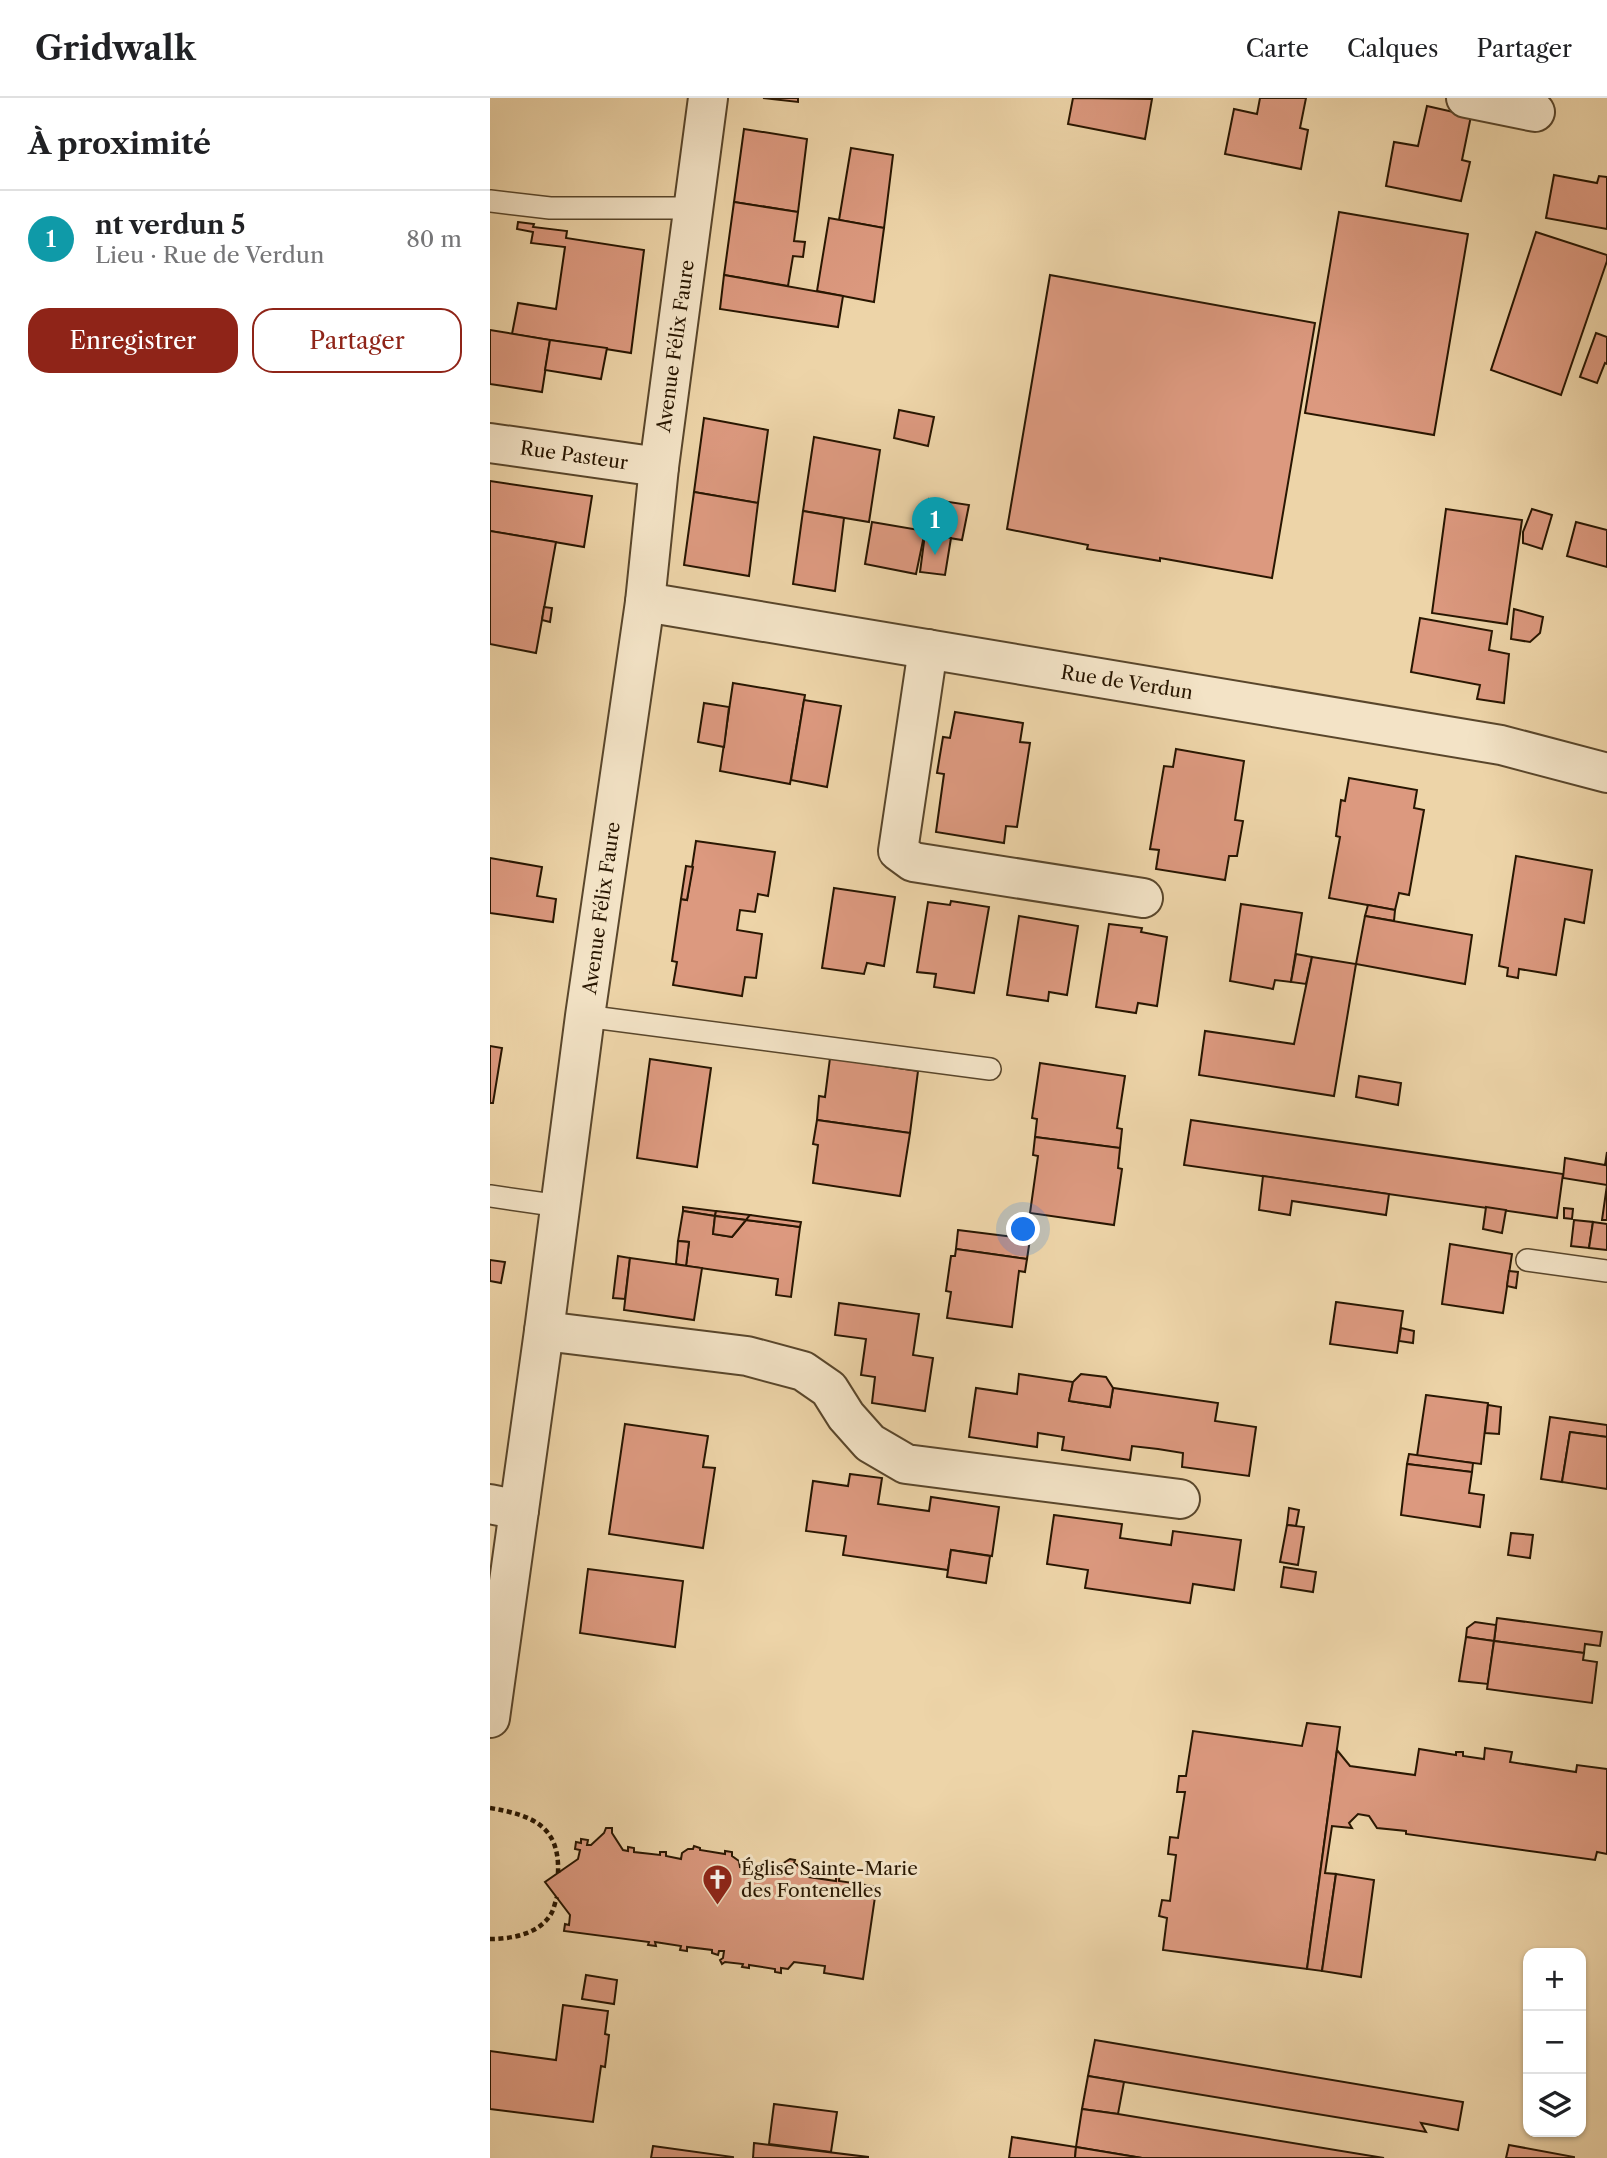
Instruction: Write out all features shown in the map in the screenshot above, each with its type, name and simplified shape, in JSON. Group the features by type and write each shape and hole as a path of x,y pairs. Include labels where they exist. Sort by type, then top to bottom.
{"street":[{"name":"Avenue Félix Faure","path":"490,1718 505,1507 544,1331 645,602 659,467 708,98"},
{"path":"1466,98 1535,112"},
{"name":"Rue Pasteur","path":"490,443 659,467"},
{"name":"Rue de Verdun","path":"645,602 1501,745 1607,774"},
{"path":"928,649 898,851 913,862 1143,898"},
{"path":"544,1331 747,1356 803,1371 829,1389 846,1416 870,1443 906,1464 1180,1499"}],"lane":[{"path":"490,201 550,208 694,208"},
{"path":"586,1016 990,1069"},
{"path":"490,1196 560,1206"},
{"path":"1527,1260 1607,1271"}],"path":[{"path":"490,1808 510,1811 536,1820 552,1837 559,1856 558,1873"},
{"path":"490,1939 508,1938 535,1930 551,1914 557,1897"}],"building":[{"path":"763,98 798,98 798,102"},
{"path":"1073,98 1152,99 1145,139 1068,124"},
{"path":"1260,98 1306,98 1300,128 1308,130 1301,169 1225,154 1234,109 1257,114"},
{"path":"1427,106 1471,116 1462,160 1470,162 1461,201 1386,186 1394,142 1418,146"},
{"path":"744,129 807,139 798,212 734,202"},
{"path":"851,148 893,155 884,228 839,220"},
{"path":"1554,175 1597,183 1599,176 1607,177 1607,229 1546,218"},
{"path":"734,202 798,212 794,241 805,242 803,257 793,256 788,286 724,275"},
{"path":"1339,212 1468,234 1434,435 1305,413"},
{"path":"829,218 884,228 874,302 817,291"},
{"path":"518,222 534,224 533,227 567,231 566,238 644,250 631,353 512,334 518,303 556,309 565,247 531,243 533,232 517,229"},
{"path":"1536,232 1607,255 1561,395 1491,370"},
{"path":"724,275 843,296 838,327 720,309"},
{"path":"1050,275 1315,323 1272,578 1160,558 1160,561 1087,549 1088,545 1007,529"},
{"path":"490,330 550,340 542,392 490,384"},
{"path":"1596,333 1607,337 1607,364 1605,363 1597,383 1580,377"},
{"path":"550,340 607,348 601,379 545,370"},
{"path":"899,410 934,417 928,446 894,438"},
{"path":"704,418 768,430 758,503 694,492"},
{"path":"814,437 880,450 869,522 803,511"},
{"path":"490,481 592,496 584,547 490,531"},
{"path":"694,492 758,503 749,576 684,565"},
{"path":"929,499 969,505 962,540 925,534"},
{"path":"1446,509 1522,520 1507,624 1432,613"},
{"path":"1532,509 1552,515 1542,549 1523,543 1523,532"},
{"path":"803,511 844,518 835,591 793,584"},
{"path":"872,522 925,531 916,574 865,564"},
{"path":"1576,522 1607,530 1607,567 1567,556"},
{"path":"490,531 556,542 536,653 490,644"},
{"path":"925,534 951,538 945,575 920,572"},
{"path":"544,607 552,608 550,622 542,620"},
{"path":"1514,609 1543,617 1540,633 1530,642 1511,639"},
{"path":"1420,618 1492,631 1489,650 1509,654 1504,703 1477,699 1480,685 1411,672"},
{"path":"733,683 805,695 790,784 720,771"},
{"path":"804,700 841,706 827,787 791,780"},
{"path":"704,703 729,707 724,747 698,742"},
{"path":"955,712 1023,723 1020,742 1030,743 1017,827 1006,826 1004,843 936,832 944,774 937,773 943,737 950,738"},
{"path":"1176,749 1244,761 1235,820 1243,821 1237,856 1229,856 1225,880 1156,869 1159,850 1150,849 1164,766 1173,767"},
{"path":"1349,778 1417,790 1414,808 1424,810 1409,895 1399,893 1395,910 1329,898 1340,837 1336,836 1341,800 1345,801"},
{"path":"696,841 775,852 768,896 758,894 755,912 740,910 737,930 762,934 756,978 745,977 742,996 673,985 677,962 672,961 681,899 687,900"},
{"path":"1516,856 1592,870 1584,923 1565,919 1556,975 1519,969 1518,978 1507,976 1508,968 1499,966"},
{"path":"490,858 542,867 537,896 556,899 553,922 490,913"},
{"path":"686,866 693,867 687,900 681,899"},
{"path":"834,888 895,897 884,966 867,963 864,974 822,968"},
{"path":"951,901 989,907 974,993 934,987 936,974 917,972 928,902 950,905"},
{"path":"1241,904 1302,913 1291,982 1275,980 1273,989 1230,981"},
{"path":"1368,905 1395,910 1394,921 1365,916"},
{"path":"1019,916 1078,926 1067,995 1049,992 1048,1001 1007,995"},
{"path":"1365,916 1472,935 1465,984 1356,964"},
{"path":"1109,924 1142,928 1141,932 1167,937 1157,1006 1138,1003 1136,1013 1096,1007"},
{"path":"1296,954 1312,957 1306,984 1291,982"},
{"path":"1312,957 1356,964 1334,1096 1199,1075 1205,1031 1294,1044"},
{"path":"490,1046 502,1048 493,1103 490,1103"},
{"path":"830,1058 918,1071 910,1133 817,1120 819,1096 825,1097"},
{"path":"650,1059 711,1068 697,1167 637,1158"},
{"path":"1040,1063 1125,1076 1117,1128 1122,1129 1120,1148 1035,1137 1037,1119 1032,1118"},
{"path":"1359,1076 1401,1083 1398,1105 1356,1097"},
{"path":"817,1120 910,1133 900,1196 813,1183 818,1145 813,1144"},
{"path":"1191,1120 1563,1174 1557,1218 1184,1165"},
{"path":"1035,1137 1120,1148 1118,1168 1122,1169 1114,1225 1030,1213 1038,1156 1033,1155"},
{"path":"1607,1152 1607,1185 1563,1178 1565,1158 1605,1165"},
{"path":"1263,1176 1389,1194 1386,1215 1292,1201 1290,1215 1259,1210"},
{"path":"1607,1185 1607,1220 1602,1220"},
{"path":"683,1207 716,1211 715,1216 683,1211"},
{"path":"1486,1207 1506,1210 1502,1233 1483,1229"},
{"path":"1564,1208 1573,1209 1572,1219 1564,1218"},
{"path":"683,1211 715,1216 713,1234 732,1237 746,1220 800,1227 791,1297 776,1295 778,1279 686,1266 689,1242 678,1241"},
{"path":"716,1211 750,1215 746,1220 715,1216"},
{"path":"750,1215 801,1222 800,1227 746,1220"},
{"path":"715,1216 746,1220 732,1237 713,1234"},
{"path":"1574,1220 1593,1222 1589,1248 1571,1246"},
{"path":"1593,1222 1607,1224 1607,1250 1589,1248"},
{"path":"958,1230 1030,1239 1027,1259 956,1249"},
{"path":"678,1241 689,1242 686,1266 676,1264"},
{"path":"1450,1244 1512,1254 1503,1313 1442,1304"},
{"path":"956,1249 1027,1259 1025,1272 1019,1271 1012,1327 947,1318 951,1292 946,1291 951,1256 955,1256"},
{"path":"618,1256 630,1258 625,1299 613,1298"},
{"path":"630,1258 702,1268 694,1320 624,1310"},
{"path":"490,1260 505,1262 501,1283 490,1281"},
{"path":"1509,1271 1518,1272 1516,1288 1507,1286"},
{"path":"1336,1302 1403,1311 1397,1353 1330,1344"},
{"path":"839,1303 919,1314 913,1355 933,1358 925,1411 872,1403 875,1377 861,1375 866,1339 835,1335"},
{"path":"1401,1328 1414,1331 1413,1343 1399,1341"},
{"path":"1019,1374 1073,1382 1069,1401 1110,1407 1113,1388 1218,1403 1215,1421 1256,1427 1249,1476 1182,1467 1183,1453 1158,1449 1132,1446 1130,1460 1062,1450 1064,1437 1038,1433 1037,1447 969,1437 976,1388 1017,1394"},
{"path":"1081,1374 1106,1377 1113,1388 1110,1407 1069,1401 1073,1382"},
{"path":"1426,1395 1488,1403 1481,1464 1417,1456"},
{"path":"1488,1405 1501,1407 1499,1434 1485,1433"},
{"path":"1550,1417 1607,1425 1607,1437 1570,1432 1562,1482 1541,1479"},
{"path":"625,1424 708,1436 703,1467 715,1468 703,1548 609,1534"},
{"path":"1570,1432 1607,1437 1607,1489 1562,1482"},
{"path":"1409,1454 1473,1463 1472,1472 1407,1464"},
{"path":"1407,1464 1472,1472 1469,1493 1484,1495 1480,1527 1401,1515"},
{"path":"850,1474 882,1478 878,1504 929,1511 931,1497 999,1507 992,1556 951,1550 948,1570 843,1555 846,1536 806,1531 813,1481 848,1486"},
{"path":"1289,1508 1299,1510 1296,1526 1287,1525"},
{"path":"1054,1515 1122,1524 1120,1538 1171,1545 1173,1531 1241,1540 1234,1590 1193,1584 1190,1603 1085,1588 1088,1570 1047,1564"},
{"path":"1287,1525 1304,1527 1298,1565 1280,1562"},
{"path":"1511,1533 1533,1535 1530,1558 1508,1555"},
{"path":"951,1550 990,1556 986,1583 947,1577"},
{"path":"1284,1567 1316,1572 1313,1592 1281,1587"},
{"path":"588,1569 683,1581 675,1647 580,1633"},
{"path":"1497,1618 1602,1632 1600,1646 1585,1644 1584,1653 1494,1641"},
{"path":"1475,1622 1496,1625 1494,1641 1466,1637 1467,1628"},
{"path":"1466,1637 1494,1641 1488,1684 1459,1681"},
{"path":"1494,1641 1584,1653 1583,1660 1597,1662 1592,1703 1487,1689"},
{"path":"1307,1723 1340,1727 1307,1969 1163,1950 1167,1918 1159,1916 1162,1900 1170,1901 1176,1855 1168,1854 1170,1837 1178,1838 1185,1792 1177,1792 1179,1776 1186,1776 1193,1731 1302,1746"},
{"path":"1485,1748 1512,1752 1510,1762 1576,1772 1577,1765 1607,1769 1607,1854 1597,1852 1595,1860 1406,1834 1406,1831 1377,1828 1369,1816 1358,1814 1349,1823 1352,1828 1332,1826 1325,1873 1336,1874 1322,1971 1307,1969 1337,1750 1350,1766 1415,1775 1419,1749 1456,1755 1456,1752 1463,1752 1463,1756 1484,1759"},
{"name":"Église Sainte-Marie des Fontenelles","path":"606,1828 612,1828 612,1833 623,1850 628,1851 628,1847 634,1848 634,1852 660,1855 660,1852 666,1852 666,1856 681,1859 682,1853 694,1846 700,1850 725,1854 725,1851 732,1852 740,1867 756,1869 756,1865 763,1866 763,1870 777,1872 779,1866 790,1859 795,1860 794,1863 800,1867 802,1876 836,1881 836,1871 840,1871 839,1881 880,1887 880,1890 876,1890 863,1979 824,1973 825,1966 794,1962 788,1969 781,1968 781,1973 775,1972 775,1969 749,1965 749,1968 742,1967 743,1964 722,1964 720,1960 724,1951 719,1951 718,1955 712,1953 712,1950 687,1947 687,1951 680,1950 681,1946 655,1942 656,1946 648,1945 649,1942 564,1931 565,1924 569,1925 570,1915 545,1882 578,1859 580,1850 575,1849 576,1842 581,1843 581,1839 588,1840 587,1845 591,1845"},
{"path":"1336,1874 1374,1880 1361,1977 1322,1971"},
{"path":"586,1975 617,1980 614,2004 582,1999"},
{"path":"563,2005 608,2011 605,2034 609,2035 605,2067 601,2066 593,2122 490,2109 490,2051 556,2060"},
{"path":"1095,2040 1463,2102 1458,2130 1421,2123 1426,2132 1088,2076"},
{"path":"1088,2076 1124,2082 1118,2114 1082,2109"},
{"path":"774,2104 837,2112 831,2152 769,2144"},
{"path":"1082,2109 1384,2158 1142,2158 1076,2147"},
{"path":"1012,2137 1076,2147 1075,2158 1009,2158"},
{"path":"754,2143 868,2157 868,2158 753,2158"},
{"path":"1509,2145 1574,2157 1574,2158 1506,2158"},
{"path":"653,2146 733,2157 733,2158 651,2158"},
{"path":"1076,2147 1142,2158 1075,2158"}],"place":[{"name":"nt verdun 5","path":"935,555"},
{"name":"Église Sainte-Marie des Fontenelles","path":"718,1906"}]}
